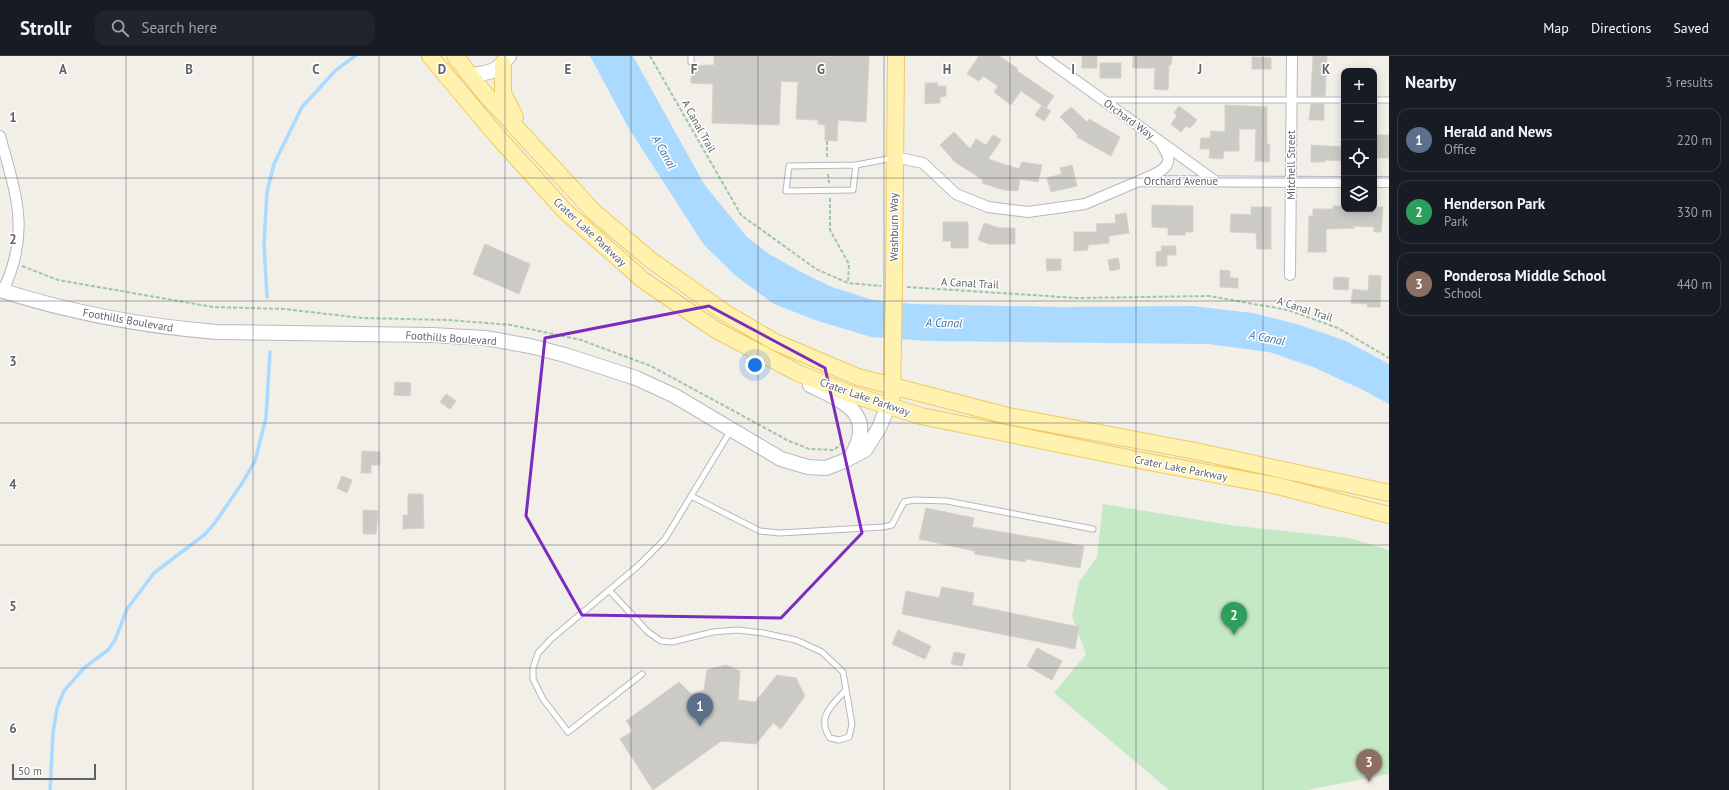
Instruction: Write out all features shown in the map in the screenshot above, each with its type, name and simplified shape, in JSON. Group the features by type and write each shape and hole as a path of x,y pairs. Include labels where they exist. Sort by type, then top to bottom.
{"main road":[{"name":"Crater Lake Parkway","path":"430,56 497,136 566,211 643,280 716,330 783,365 850,394 890,397 1008,416 1195,451 1389,493"},
{"name":"Crater Lake Parkway","path":"455,56 486,94 594,212 652,262 728,314 775,342 858,378 929,418 1138,460 1278,486 1389,515"},
{"name":"Washburn Way","path":"890,397 894,287 896,56"},
{"path":"470,75 490,73 506,60"},
{"path":"506,60 503,93 511,110 533,146"},
{"name":"Foothills Boulevard","path":"2,290 109,318 183,329 217,332 432,335 485,338 530,346 565,355 636,378 675,396 781,459 808,467 826,468 865,450 879,428 890,397"},
{"path":"783,365 802,381 840,399 855,413 859,419 860,428 856,449 851,457"}],"street":[{"name":"Orchard Way","path":"1042,56 1215,181"},
{"name":"Mitchell Street","path":"1290,275 1292,56"},
{"path":"0,136 15,191 18,211 19,237 13,270 2,290"},
{"path":"1139,181 1165,168 1168,164 1168,157 1160,141"},
{"name":"Orchard Avenue","path":"895,157 922,163 956,194 988,207 1028,212 1085,204 1139,181 1341,182"},
{"path":"1377,182 1389,182"}],"lane":[{"path":"1103,100 1341,100"},
{"path":"1377,100 1389,100"},
{"path":"856,165 853,190 786,191 789,166 856,165 895,157"},
{"path":"642,674 568,732 543,699 533,679 533,668 538,653 551,639 638,566 665,539 732,430"},
{"path":"691,496 760,531 780,533 883,527 892,525 904,502 914,500 947,501 1094,529"},
{"path":"609,590 648,632 661,641 672,642 713,632 738,630 764,632 796,640 822,652 843,672 852,724 849,737 839,740 830,738 824,730 824,720 831,707 846,690"}],"path":[{"name":"A Canal Trail","path":"650,56 740,216 816,269 848,283 1078,298 1209,296 1288,310 1338,328 1389,358"},
{"path":"828,141 827,166 830,230 849,264 848,283"}],"highlighted area":[{"path":"709,306 825,368 862,533 781,618 582,615 526,516 545,338"}],"green space":[{"path":"1103,504 1229,525 1349,538 1389,550 1389,774 1307,790 1169,790 1054,693 1086,654 1072,616 1079,582 1097,557"}],"water":[{"name":"A Canal","path":"590,56 633,56 704,184 747,237 769,254 832,287 873,300 912,304 1061,307 1192,306 1253,313 1300,325 1346,341 1389,364 1389,404 1363,390 1313,367 1269,352 1208,344 927,341 871,337 815,320 774,304 736,276 704,245 628,127"}],"building":[{"path":"714,56 869,56 866,122 838,120 837,141 825,140 825,125 818,124 818,120 796,119 798,82 781,81 779,125 712,123 713,84 691,83 691,66 714,65"},
{"path":"979,56 999,56 1018,69 1017,71 1054,96 1046,108 1021,91 1011,105 994,92 998,86 983,76 979,81 967,74"},
{"path":"1082,56 1097,56 1097,68 1082,68"},
{"path":"1133,56 1172,56 1171,65 1169,65 1168,90 1154,89 1155,68 1133,68"},
{"path":"1313,56 1327,56 1325,96 1311,96"},
{"path":"1252,57 1271,58 1271,69 1252,69"},
{"path":"1100,63 1121,63 1121,78 1100,78"},
{"path":"925,83 938,83 937,86 946,86 946,96 940,97 940,103 925,104"},
{"path":"1311,104 1324,104 1324,120 1309,120"},
{"path":"1042,105 1051,111 1044,121 1035,115"},
{"path":"1225,105 1267,107 1267,144 1270,145 1269,162 1255,161 1256,129 1239,129 1239,151 1224,151 1223,159 1209,158 1210,149 1200,149 1201,138 1210,138 1211,131 1225,132"},
{"path":"1179,106 1197,120 1190,128 1186,126 1181,132 1171,124 1177,116 1174,113"},
{"path":"1071,107 1087,122 1089,119 1120,137 1111,156 1077,137 1078,135 1060,117"},
{"path":"954,132 970,149 976,139 986,145 993,135 1001,140 988,159 1019,169 1022,162 1042,165 1038,182 1020,179 1018,191 1004,190 982,183 983,180 955,162 940,145"},
{"path":"1377,135 1389,135 1389,158 1377,158"},
{"path":"1311,145 1341,147 1341,161 1325,160 1325,162 1311,162"},
{"path":"1072,165 1077,186 1051,192 1047,178 1062,174 1060,168"},
{"path":"1152,205 1193,206 1193,232 1185,232 1185,235 1168,235 1168,228 1152,227"},
{"path":"1333,206 1341,206 1341,212 1377,212 1377,207 1383,207 1381,232 1374,232 1374,227 1354,226 1354,228 1326,229 1326,252 1308,252 1309,216 1313,216 1313,209 1333,209"},
{"path":"1251,207 1271,207 1271,249 1257,249 1256,233 1230,232 1231,214 1251,215"},
{"path":"1126,213 1129,233 1109,236 1109,243 1088,245 1088,250 1074,251 1074,232 1097,232 1096,224 1116,223 1115,215"},
{"path":"943,222 968,222 968,248 951,248 951,241 943,241"},
{"path":"984,223 999,228 1015,228 1015,244 989,244 978,240"},
{"path":"485,244 530,264 519,294 473,274"},
{"path":"1161,246 1176,246 1176,255 1167,255 1167,266 1156,266 1156,252 1162,251"},
{"path":"1118,258 1120,269 1110,271 1108,260"},
{"path":"1046,259 1061,259 1061,270 1047,271"},
{"path":"1220,270 1230,271 1230,278 1238,278 1238,288 1220,287"},
{"path":"1369,275 1381,276 1380,307 1367,307 1368,304 1351,303 1353,289 1368,291"},
{"path":"1334,277 1349,278 1348,290 1333,289"},
{"path":"395,382 411,383 410,396 394,395"},
{"path":"446,394 456,401 450,409 440,402"},
{"path":"362,451 380,452 380,465 371,465 371,473 361,473"},
{"path":"342,476 352,480 347,493 337,488"},
{"path":"408,494 423,494 424,528 403,529 403,515 408,515"},
{"path":"926,508 974,518 972,527 1084,546 1080,568 1026,559 1025,562 974,554 975,551 919,539"},
{"path":"363,510 378,511 376,534 363,534"},
{"path":"942,587 974,593 972,605 1079,627 1075,649 902,614 906,591 939,598"},
{"path":"898,630 931,646 925,659 892,644"},
{"path":"1037,648 1062,661 1052,680 1027,666"},
{"path":"954,652 965,654 962,666 951,664"},
{"path":"726,665 740,671 738,700 755,702 777,675 796,678 805,696 781,729 773,723 756,744 721,741 653,790 620,739 633,731 626,721 679,682 691,694 704,690 707,670"}],"waterway":[{"path":"267,297 264,244 267,192 274,164 302,107 336,70 355,56"},
{"path":"50,790 53,733 57,708 64,691 84,668 108,650 115,640 127,609 154,573 204,535 214,524 241,485 255,461 266,418 270,352"}],"place":[{"name":"Henderson Park","path":"1234,635"},
{"name":"Herald and News","path":"700,726"},
{"name":"Ponderosa Middle School","path":"1369,782"}]}
